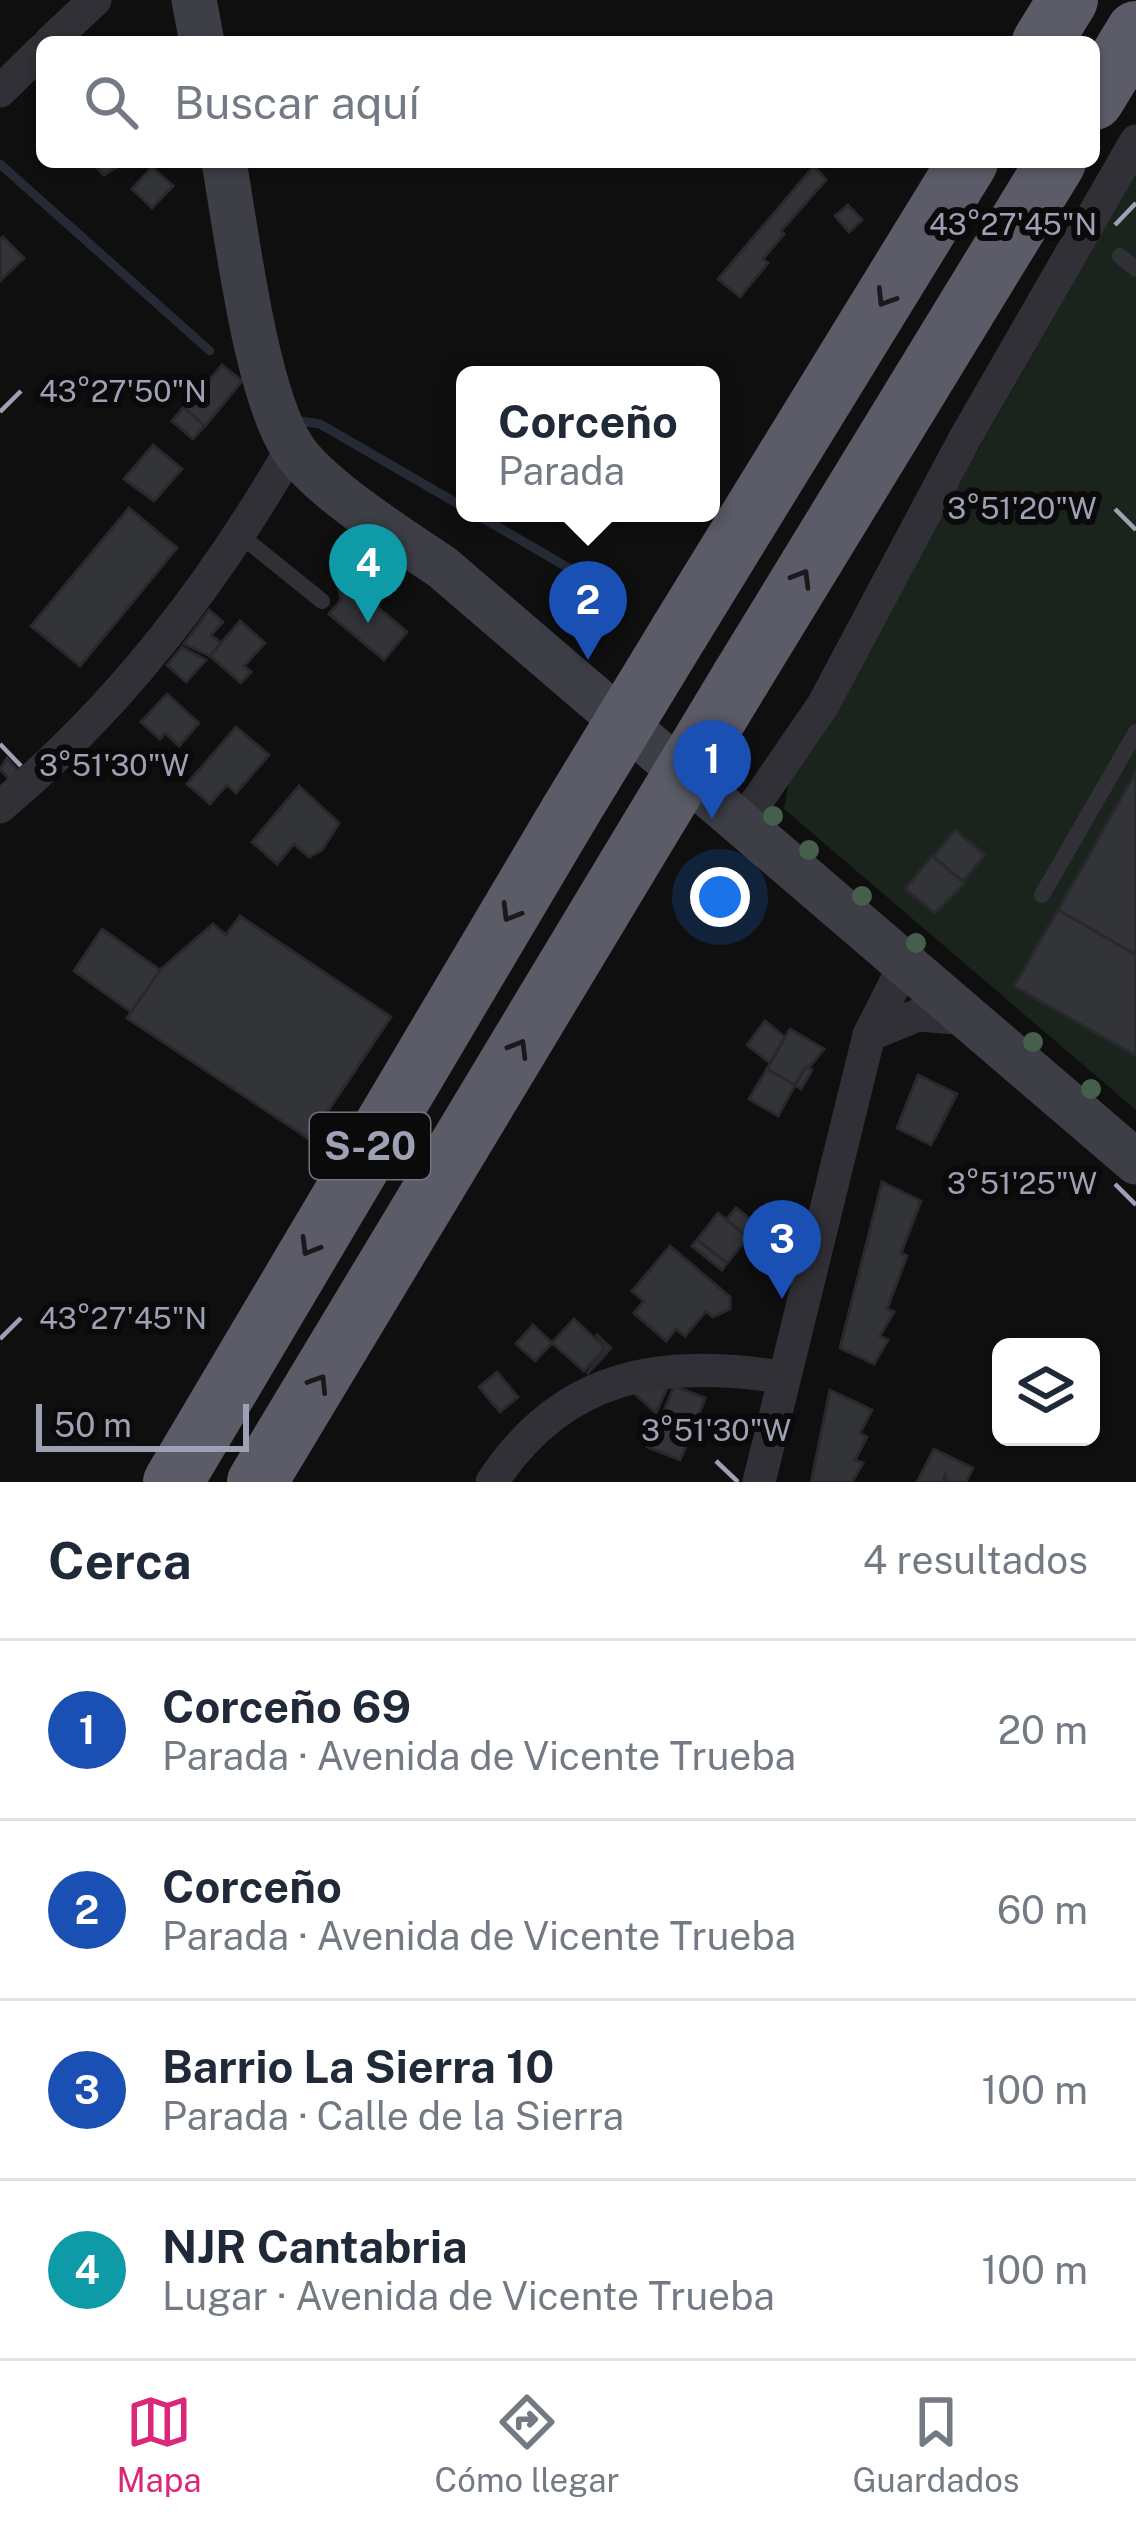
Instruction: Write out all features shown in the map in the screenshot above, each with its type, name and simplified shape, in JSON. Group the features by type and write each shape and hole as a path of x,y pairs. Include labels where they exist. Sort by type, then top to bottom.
{"highway":[{"path":"1046,36 1068,0"},
{"path":"1100,90 1136,31"},
{"name":"S-20","path":"173,1482 570,812 964,168"},
{"name":"S-20","path":"257,1482 1052,168"}],"main road":[{"path":"194,0 201,36"},
{"path":"225,168 252,312 273,398 292,448 373,520 442,567 1136,1162"}],"street":[{"path":"56,36 95,0"},
{"path":"0,91 36,56"},
{"path":"740,826 823,705 964,440 1136,141"},
{"path":"0,806 75,744 195,604 292,448"},
{"path":"759,1482 869,1035 905,964"},
{"path":"869,1035 918,1015 970,1019"},
{"path":"492,1482 512,1451 584,1396 627,1376 673,1367 782,1377"}],"lane":[{"path":"1120,256 1136,269"},
{"path":"240,536 322,601"},
{"path":"1042,895 1136,732"}],"shaded area":[{"path":"1136,173 1136,1110 784,809 789,781"}],"building":[{"path":"151,168 173,186 152,208 132,189"},
{"path":"816,168 826,180 781,231 784,234 763,259 768,263 740,297 718,279"},
{"path":"848,205 862,220 849,232 835,216"},
{"path":"0,239 24,258 0,281"},
{"path":"222,365 242,381 205,426 185,409"},
{"path":"186,404 185,409 205,426 193,439 172,421"},
{"path":"153,445 182,469 154,501 124,479"},
{"path":"129,508 177,548 80,666 31,626"},
{"path":"354,573 365,582 364,596 407,632 384,660 329,614 341,600 337,581"},
{"path":"209,610 223,622 211,635 221,643 210,656 184,644"},
{"path":"240,621 265,643 244,666 251,672 241,683 210,656"},
{"path":"182,647 206,660 186,682 167,665"},
{"path":"167,694 199,723 179,746 165,733 160,739 141,722"},
{"path":"236,727 269,755 236,793 227,785 210,804 187,784"},
{"path":"7,758 19,772 10,780 0,769"},
{"path":"1136,772 1136,955 1058,910"},
{"path":"299,786 339,823 322,850 309,857 294,844 277,864 252,842"},
{"path":"955,830 985,855 963,881 933,857"},
{"path":"932,856 965,883 935,913 905,889"},
{"path":"1058,910 1136,955 1136,1056 1014,986"},
{"path":"240,916 391,1017 309,1139 127,1018 160,970 213,924 226,935"},
{"path":"102,929 160,970 131,1012 74,971"},
{"path":"765,1021 785,1037 770,1063 747,1045"},
{"path":"790,1029 824,1049 795,1085 767,1069"},
{"path":"806,1067 812,1070 801,1089 795,1085"},
{"path":"767,1069 795,1085 778,1116 749,1099"},
{"path":"918,1075 957,1094 931,1145 897,1128"},
{"path":"882,1182 921,1201 887,1309 894,1312 880,1336 888,1340 874,1364 840,1348"},
{"path":"736,1208 758,1225 748,1237 726,1220"},
{"path":"718,1213 748,1237 727,1263 697,1240"},
{"path":"697,1240 727,1263 722,1270 692,1246"},
{"path":"670,1246 730,1297 730,1309 713,1317 706,1311 685,1336 676,1329 666,1341 634,1313 644,1301 632,1291"},
{"path":"574,1319 605,1348 584,1371 552,1343"},
{"path":"533,1325 552,1343 535,1361 516,1344"},
{"path":"596,1334 611,1348 587,1374 605,1348"},
{"path":"497,1372 518,1397 500,1412 479,1387"},
{"path":"670,1381 656,1413 631,1390"},
{"path":"674,1386 705,1398 693,1430 662,1417"},
{"path":"830,1390 872,1410 860,1433 867,1437 855,1460 863,1463 852,1482 811,1482"},
{"path":"660,1416 693,1430 680,1460 647,1447"},
{"path":"934,1449 973,1468 966,1482 947,1482 945,1475 943,1482 917,1482"}],"waterway":[{"path":"0,164 210,351"},
{"path":"300,421 320,424 456,503"},
{"path":"489,522 601,587"}],"place":[{"name":"NJR Cantabria","path":"368,623"},
{"name":"Corceño","path":"588,660"},
{"name":"Corceño 69","path":"712,819"},
{"name":"Barrio La Sierra 10","path":"782,1299"}]}
